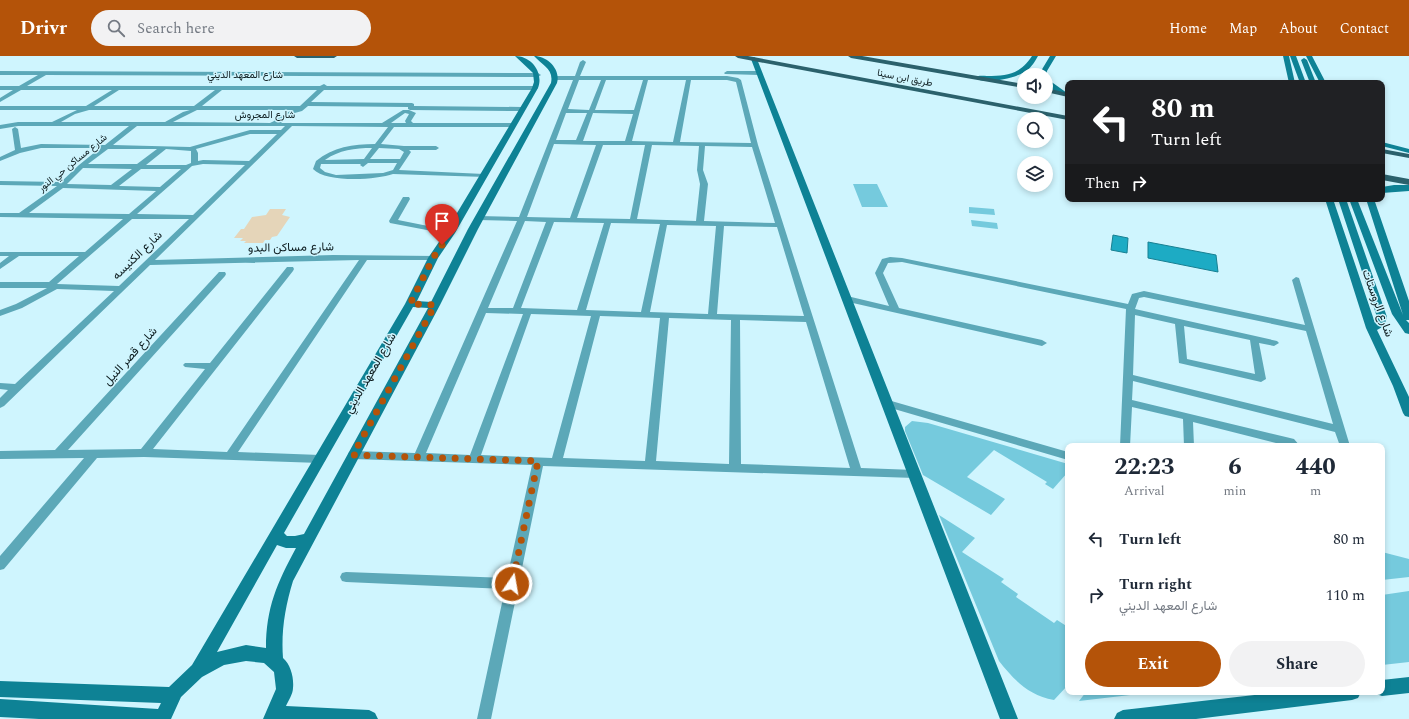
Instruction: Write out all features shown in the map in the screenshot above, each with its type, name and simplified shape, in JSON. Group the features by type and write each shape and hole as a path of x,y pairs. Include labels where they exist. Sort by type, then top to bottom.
{"main road":[{"path":"297,56 334,56"},
{"name":"طريق ابن سينا","path":"738,56 1065,117"},
{"name":"طريق ابن سينا","path":"851,56 1017,85"},
{"path":"1053,91 1065,94"},
{"path":"1385,152 1409,156"},
{"path":"1385,178 1409,182"}],"street":[{"path":"518,56 532,67 538,75"},
{"path":"537,56 549,65 555,73 555,78 579,75 759,73"},
{"path":"1025,68 1035,56"},
{"path":"1045,68 1053,56"},
{"path":"1286,56 1291,80"},
{"path":"1293,56 1302,80"},
{"path":"1303,56 1312,80"},
{"path":"1309,56 1321,80"},
{"path":"754,59 1009,719"},
{"path":"419,457 522,219 583,62"},
{"name":"شارع المعهد الديني","path":"0,73 538,75 535,88 503,140 484,176 450,233 433,258 410,304 198,670"},
{"path":"0,100 46,73"},
{"path":"978,78 1000,77 1017,73"},
{"path":"51,124 60,121 73,113 88,109 140,74"},
{"path":"232,79 238,74"},
{"path":"272,124 280,121 289,113 303,108 334,74"},
{"path":"422,90 432,75"},
{"path":"579,75 604,78 727,78 738,80 755,145 857,472"},
{"name":"شارع المعهد الديني","path":"275,660 274,628 280,596 286,580 435,305 479,218 554,83 555,78"},
{"path":"578,142 604,78"},
{"path":"628,143 646,78"},
{"path":"676,144 689,78"},
{"path":"166,124 185,113 194,110 226,83"},
{"path":"1053,87 1065,93"},
{"path":"0,88 322,88 422,90 535,88"},
{"path":"383,125 392,121 399,113 410,108 416,98"},
{"path":"0,108 194,110 303,108 522,109"},
{"path":"299,124 298,121 305,113 303,108"},
{"path":"410,108 413,113 408,120 411,125"},
{"path":"78,124 79,120 89,113 88,109"},
{"path":"187,124 186,121 195,113 194,110"},
{"path":"563,111 636,112"},
{"path":"0,122 16,127"},
{"name":"شارع المجروش","path":"16,127 31,124 512,126"},
{"name":"شارع مساكن حي النور","path":"21,215 61,185 80,166 136,124"},
{"name":"شارع الكنيسه","path":"0,404 149,263 291,124"},
{"path":"354,176 392,125"},
{"path":"0,127 16,127"},
{"path":"0,134 16,127"},
{"path":"16,127 18,151"},
{"path":"0,159 18,151 51,146 164,147 190,149 250,132 283,132"},
{"path":"503,140 522,140"},
{"path":"551,142 755,145"},
{"path":"573,220 600,142"},
{"path":"633,221 649,143"},
{"path":"700,223 704,181 700,170 702,144"},
{"path":"1385,145 1409,151"},
{"path":"436,148 359,146 338,150 326,155 318,162 316,169 323,174 336,177 384,175 392,172 484,176"},
{"path":"113,187 164,147"},
{"path":"392,172 408,152 405,148"},
{"path":"54,286 55,280 191,165 194,152 190,149"},
{"path":"318,162 402,161"},
{"path":"80,166 139,167 251,163"},
{"path":"0,183 162,188"},
{"path":"1385,190 1409,188"},
{"path":"406,199 393,221 450,233"},
{"name":"شارع الروستات","path":"1330,202 1371,328 1399,386 1409,413"},
{"path":"1343,202 1382,317 1382,322 1371,328"},
{"path":"1354,202 1397,314 1409,331"},
{"name":"شارع الروستات","path":"1371,202 1409,317"},
{"path":"0,215 195,218"},
{"path":"459,217 780,225"},
{"path":"516,311 551,219"},
{"path":"581,313 608,221"},
{"path":"644,314 664,222"},
{"path":"712,316 720,223"},
{"path":"0,254 86,254"},
{"path":"0,267 17,254"},
{"path":"230,456 365,258"},
{"name":"شارع مساكن البدو","path":"149,263 433,258"},
{"path":"896,311 879,273 885,261 890,259 902,260 1131,309 1179,322 1274,343"},
{"path":"144,454 290,269"},
{"name":"شارع قصر النيل","path":"56,455 222,274"},
{"path":"1296,280 1344,443"},
{"path":"0,285 121,289"},
{"path":"0,313 19,306 54,286"},
{"path":"1125,443 1131,309 1135,296 1144,294 1311,329"},
{"path":"847,299 1042,343"},
{"path":"410,304 435,305"},
{"path":"482,310 809,319"},
{"path":"474,459 528,311"},
{"path":"556,462 596,313"},
{"path":"650,465 666,315"},
{"path":"735,468 736,317"},
{"path":"1179,322 1182,361 1261,379 1254,338"},
{"path":"188,364 214,366"},
{"path":"1129,377 1340,429"},
{"path":"0,386 16,388"},
{"path":"1128,402 1292,443"},
{"path":"888,404 1065,455"},
{"path":"1188,417 1189,443"},
{"path":"0,455 144,454 320,459"},
{"path":"0,565 93,455"},
{"path":"353,455 914,474"},
{"path":"484,719 538,461"},
{"path":"276,533 281,540 285,542 296,542 308,538"},
{"path":"346,577 512,584"},
{"path":"0,708 55,715 162,718 173,695 187,679 198,670 210,662 235,653 258,652 275,660 281,667 284,675 285,685 283,696 274,716 369,719"},
{"path":"1385,688 1409,685"},
{"path":"0,689 173,695"},
{"path":"1123,719 1327,695"}],"shaded area":[{"path":"853,184 877,184 888,207 862,207"},
{"path":"969,207 994,209 995,215 969,213"},
{"path":"971,220 997,223 998,229 972,226"},
{"path":"1113,235 1128,238 1127,253 1111,250"},
{"path":"1148,242 1216,255 1218,272 1148,258"},
{"path":"912,421 928,423 1065,463 1065,475 1053,489 1045,484 1047,482 994,450 967,477 1005,499 991,515 923,475 905,431 905,427"},
{"path":"939,515 975,538 962,552 1004,579 1001,582 1018,594 1016,597 1054,623 1057,620 1065,625 1065,688 1054,700 1029,691 1011,675 999,661"},
{"path":"1385,553 1409,559 1409,577 1385,580"},
{"path":"1409,591 1409,662 1385,665 1385,595"},
{"path":"1084,695 1130,695 1079,701"}],"building":[{"path":"270,209 286,209 282,215 290,217 277,236 272,237 270,240 265,240 263,243 244,243 246,241 240,241 243,238 234,238 241,229 244,229 252,217 266,215"}],"route":[{"path":"442,245 433,258 421,285 410,304 435,305 353,455 538,461 512,584"}]}
